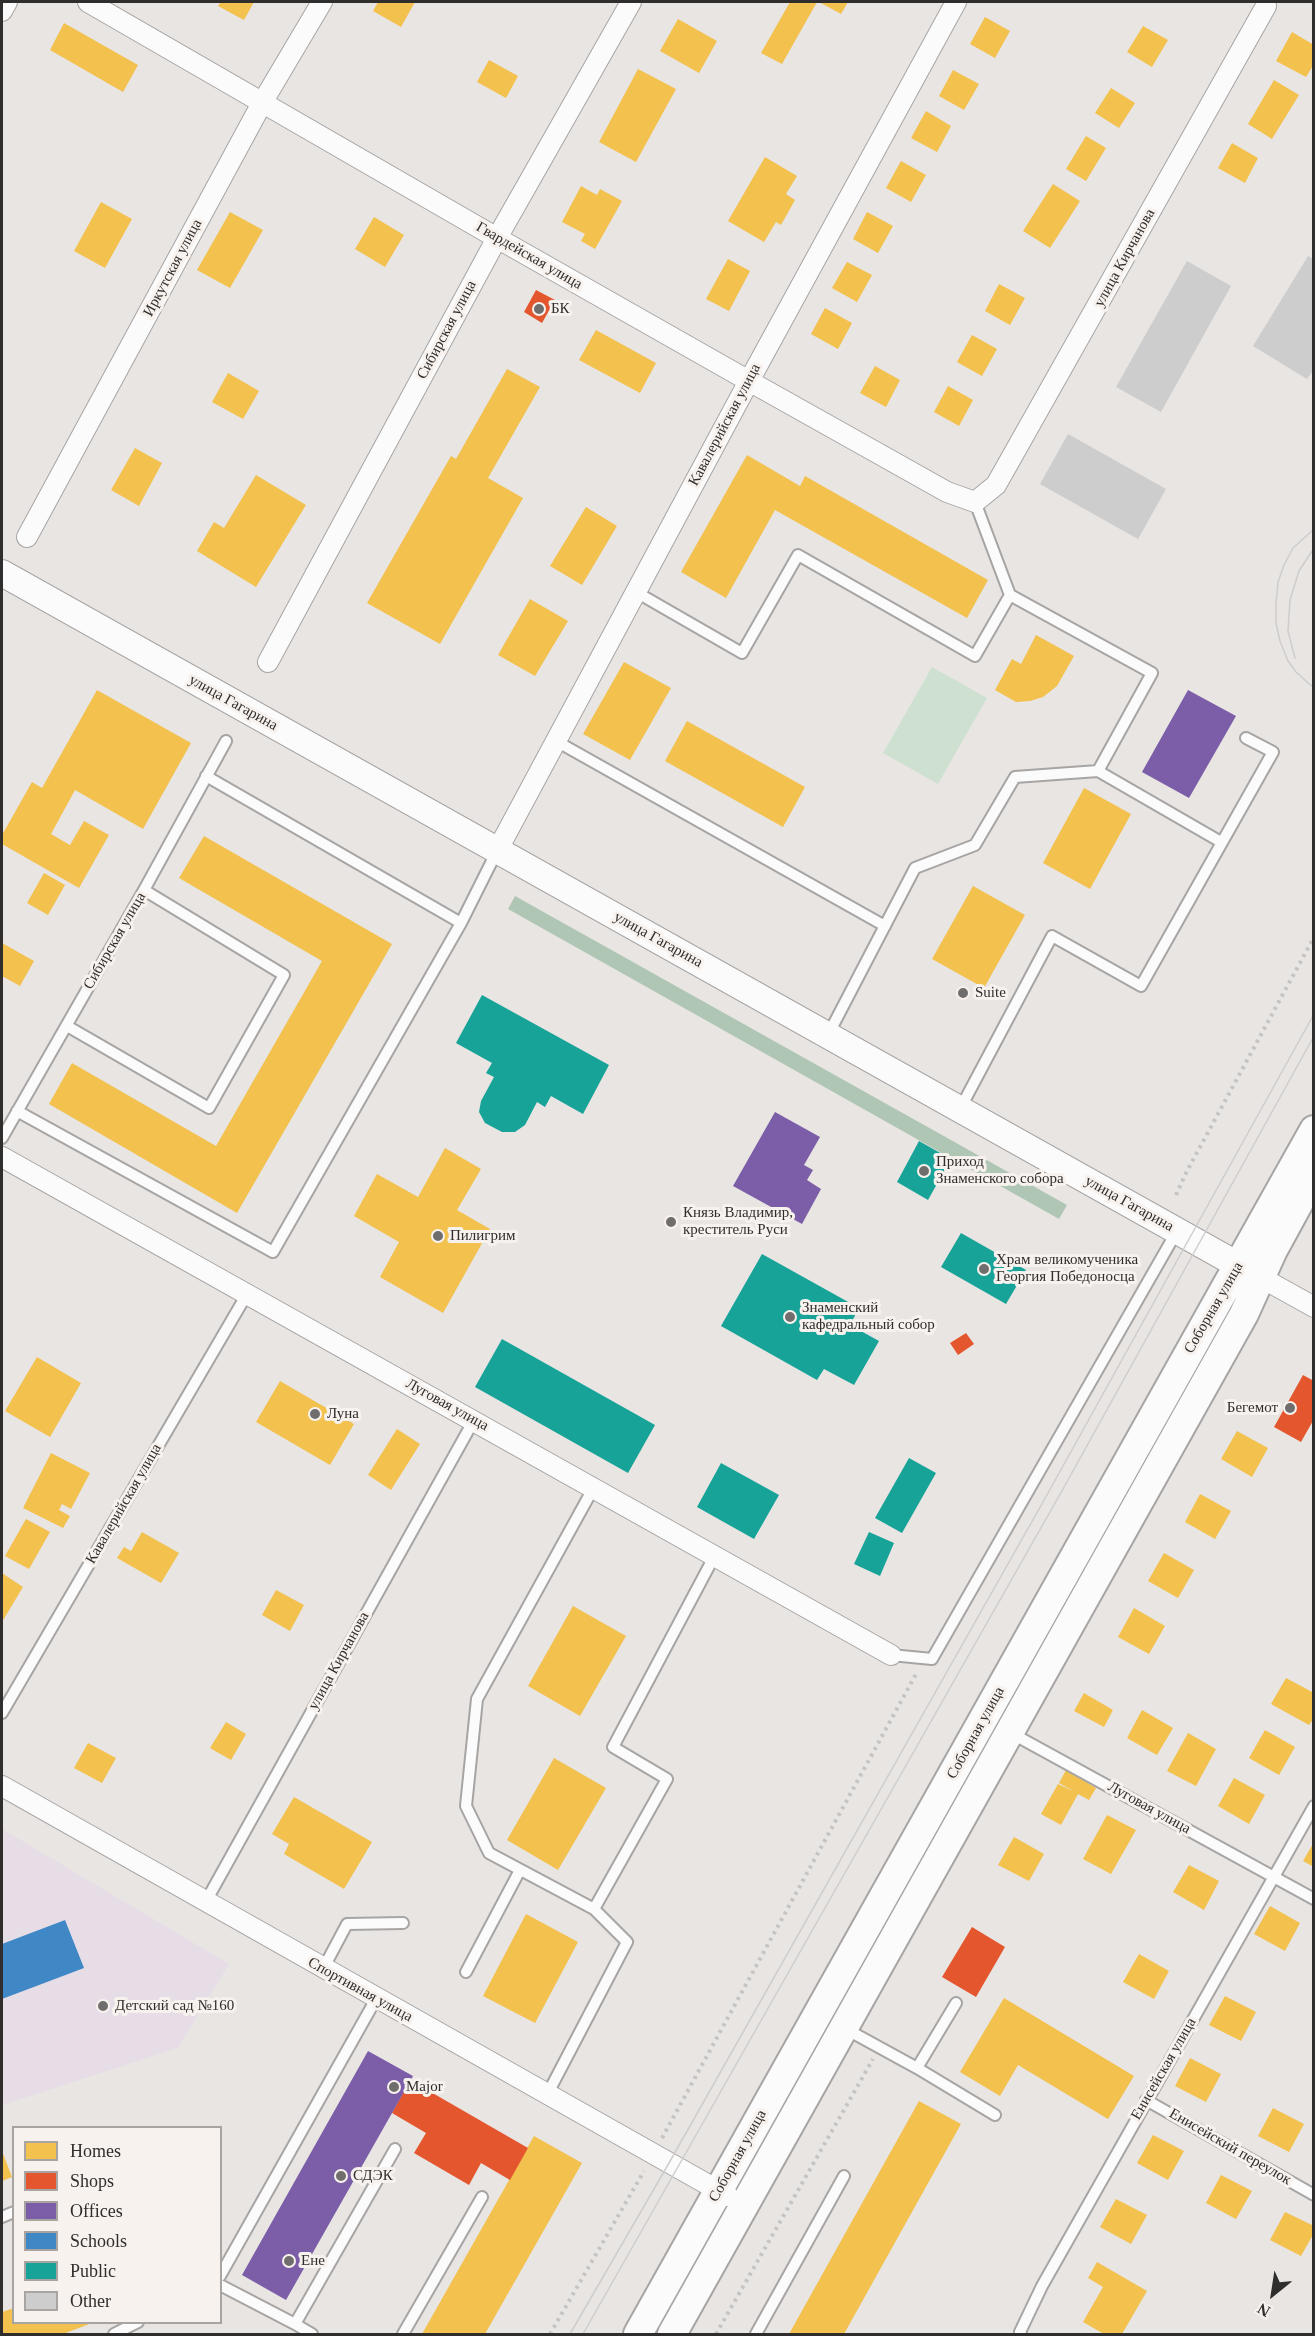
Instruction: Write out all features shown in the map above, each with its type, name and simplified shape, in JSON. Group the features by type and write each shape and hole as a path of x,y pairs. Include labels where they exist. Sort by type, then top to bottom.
{"main road":[{"name":"Соборная улица","path":"672,2334 1244,1314 1249,1271 1314,1130"},
{"name":"Соборная улица","path":"638,2334 984,1718 1249,1271 1314,1174"}],"street":[{"path":"2,11 7,2"},
{"name":"Гвардейская улица","path":"87,2 749,381 947,492 975,502"},
{"name":"Иркутская улица","path":"27,537 262,103 322,2"},
{"name":"Сибирская улица","path":"268,662 497,238 631,2"},
{"name":"Кавалерийская улица","path":"497,850 956,2"},
{"name":"улица Кирчанова","path":"975,502 996,485 1266,6"},
{"name":"улица Гагарина","path":"2,573 1314,1307"},
{"name":"Луговая улица","path":"2,1156 891,1655"},
{"name":"Луговая улица","path":"984,1718 1009,1732"},
{"name":"Спортивная улица","path":"2,1786 205,1903 744,2205"}],"lane":[{"path":"975,502 1010,595 1152,673 1098,771"},
{"path":"636,592 742,652 798,555 975,656 1010,595"},
{"path":"960,1109 1053,936 1141,986 1273,752 1246,738"},
{"name":"Сибирская улица","path":"2,1138 144,890 226,741"},
{"path":"556,741 885,926"},
{"path":"828,1035 915,868 975,845 1015,777 1098,771 1221,842"},
{"path":"206,776 461,923"},
{"path":"17,1111 273,1252 461,923 497,850"},
{"path":"67,1026 209,1108 284,975 144,890"},
{"path":"891,1655 932,1659 1177,1231"},
{"name":"Кавалерийская улица","path":"2,1713 247,1294"},
{"name":"улица Кирчанова","path":"205,1903 474,1420"},
{"path":"547,2095 627,1942 594,1909 489,1853 466,1806 477,1699 594,1487"},
{"path":"594,1909 667,1779 613,1747 715,1555"},
{"name":"Луговая улица","path":"1009,1732 1314,1899"},
{"name":"Енисейская улица","path":"1021,2334 1042,2286 1314,1806"},
{"path":"466,1972 520,1870"},
{"path":"323,1969 347,1924 403,1923"},
{"path":"222,2272 376,1999"},
{"path":"917,2068 956,2003"},
{"path":"844,2028 995,2115"},
{"name":"Енисейский переулок","path":"1146,2100 1314,2195"},
{"path":"295,2324 395,2149"},
{"path":"756,2334 844,2176"},
{"path":"403,2334 482,2197"},
{"path":"222,2286 312,2334"},
{"path":"114,2334 134,2324"}],"path":[{"path":"1176,1195 1314,938"},
{"path":"660,2141 925,1658"},
{"path":"716,2334 880,2047"},
{"path":"550,2334 650,2161"}],"shaded area":[{"name":"Детский сад №160","path":"2,1829 229,1964 178,2048 2,2105"}],"green space":[{"path":"932,667 987,698 938,784 883,753"},
{"path":"515,896 1067,1205 1059,1219 508,909"}],"building: Homes":[{"path":"221,2 254,2 244,20 218,6"},
{"path":"378,2 415,2 401,27 373,11"},
{"path":"790,2 817,2 782,64 761,53"},
{"path":"819,2 848,2 841,14"},
{"path":"985,17 1010,31 995,58 970,44"},
{"path":"678,19 717,41 699,73 660,51"},
{"path":"64,23 138,65 123,92 50,50"},
{"path":"1143,26 1168,40 1152,67 1127,52"},
{"path":"1292,32 1314,45 1314,64 1306,77 1276,61"},
{"path":"489,60 518,76 506,98 477,82"},
{"path":"638,69 676,89 636,162 599,142"},
{"path":"953,70 979,84 964,110 939,96"},
{"path":"1274,80 1299,95 1272,139 1248,124"},
{"path":"1111,88 1135,103 1119,128 1095,113"},
{"path":"926,111 951,126 937,152 911,138"},
{"path":"1086,136 1106,148 1086,181 1066,169"},
{"path":"1232,143 1258,158 1245,183 1218,168"},
{"path":"765,157 797,176 786,194 795,200 781,225 776,222 764,242 728,221"},
{"path":"901,161 926,175 911,202 886,188"},
{"path":"1053,184 1080,201 1050,248 1023,231"},
{"path":"581,186 597,195 600,189 622,201 595,249 581,241 585,234 562,222"},
{"path":"101,202 132,219 105,268 74,251"},
{"path":"230,212 263,230 230,288 197,270"},
{"path":"867,212 893,226 878,253 853,239"},
{"path":"374,217 404,235 385,267 355,249"},
{"path":"728,259 750,271 729,311 706,299"},
{"path":"847,262 872,275 857,302 832,288"},
{"path":"999,284 1025,298 1010,325 985,311"},
{"path":"825,308 852,323 838,349 811,334"},
{"path":"596,330 656,363 640,393 579,360"},
{"path":"972,335 997,349 982,376 957,362"},
{"path":"875,366 900,380 886,407 860,393"},
{"path":"507,369 540,387 488,478 523,498 440,644 367,603 451,456 456,459"},
{"path":"228,373 259,391 243,419 212,402"},
{"path":"948,386 973,400 959,426 934,412"},
{"path":"135,448 162,463 139,506 111,490"},
{"path":"747,455 800,486 805,476 988,580 967,618 775,510 726,598 681,572"},
{"path":"256,475 306,505 256,587 197,551 214,522 224,528"},
{"path":"586,507 617,526 582,585 550,566"},
{"path":"530,599 568,621 535,676 498,655"},
{"path":"1036,635 1074,656 1057,686 1043,697 1016,702 995,690 1012,659 1021,664"},
{"path":"624,662 671,688 630,760 583,734"},
{"path":"97,690 191,743 143,829 75,790 51,834 70,845 84,821 109,835 79,888 2,844 2,835 32,782 42,788"},
{"path":"687,721 805,787 783,827 665,761"},
{"path":"1084,788 1131,814 1090,889 1043,863"},
{"path":"204,836 392,944 237,1213 49,1104 72,1063 216,1146 322,961 179,878"},
{"path":"44,873 65,885 48,915 27,903"},
{"path":"973,886 1025,915 984,988 932,959"},
{"path":"2,943 34,961 20,986 2,976"},
{"name":"Пилигрим","path":"445,1148 481,1169 457,1210 490,1229 443,1313 380,1277 399,1242 354,1216 377,1174 418,1197"},
{"path":"37,1357 81,1383 50,1437 5,1411"},
{"path":"280,1381 354,1424 330,1465 256,1422"},
{"path":"397,1429 420,1444 391,1490 368,1475"},
{"path":"1237,1431 1268,1448 1252,1477 1221,1459"},
{"path":"51,1453 90,1473 71,1509 62,1504 59,1510 70,1516 63,1528 23,1508"},
{"path":"1200,1494 1231,1511 1215,1539 1185,1522"},
{"path":"26,1519 50,1532 29,1569 5,1556"},
{"path":"142,1532 179,1553 161,1583 117,1558 124,1547 131,1551"},
{"path":"1164,1553 1194,1570 1178,1598 1148,1581"},
{"path":"2,1573 23,1587 2,1622"},
{"path":"276,1590 304,1605 290,1631 262,1615"},
{"path":"573,1606 626,1636 580,1716 528,1686"},
{"path":"1134,1608 1165,1626 1149,1654 1118,1637"},
{"path":"1286,1678 1314,1693 1314,1718 1309,1725 1271,1704"},
{"path":"1084,1693 1113,1710 1104,1727 1074,1711"},
{"path":"1142,1710 1173,1728 1157,1755 1127,1738"},
{"path":"226,1722 246,1734 231,1760 210,1748"},
{"path":"1265,1730 1295,1747 1279,1775 1249,1758"},
{"path":"1188,1733 1216,1749 1196,1786 1167,1771"},
{"path":"88,1743 116,1758 102,1783 74,1768"},
{"path":"554,1758 606,1788 558,1870 507,1840"},
{"path":"1066,1770 1096,1788 1089,1800 1078,1794 1061,1825 1041,1814 1058,1784 1075,1792 1059,1783"},
{"path":"1234,1778 1265,1795 1249,1824 1218,1806"},
{"path":"294,1797 372,1842 344,1889 284,1854 289,1844 272,1834"},
{"path":"1107,1815 1136,1830 1111,1874 1083,1859"},
{"path":"1014,1837 1044,1854 1029,1881 998,1865"},
{"path":"1314,1842 1314,1867 1303,1861"},
{"path":"1189,1865 1219,1881 1204,1910 1173,1892"},
{"path":"1270,1906 1300,1923 1285,1951 1254,1934"},
{"path":"526,1914 578,1942 535,2023 483,1996"},
{"path":"1139,1954 1169,1971 1154,1999 1123,1982"},
{"path":"1225,1996 1256,2012 1241,2041 1209,2025"},
{"path":"1004,1998 1134,2076 1108,2119 1018,2065 1000,2096 960,2072"},
{"path":"1190,2058 1221,2074 1206,2102 1175,2086"},
{"path":"919,2101 961,2124 844,2334 789,2334"},
{"path":"1273,2108 1304,2124 1289,2152 1258,2136"},
{"path":"1153,2135 1184,2151 1168,2180 1137,2163"},
{"path":"534,2136 582,2163 485,2334 422,2334"},
{"path":"2,2151 12,2177 2,2181"},
{"path":"1221,2175 1252,2191 1236,2219 1206,2203"},
{"path":"1116,2199 1147,2215 1131,2244 1100,2227"},
{"path":"1285,2212 1314,2226 1314,2233 1301,2256 1270,2240"},
{"path":"1097,2262 1147,2291 1122,2334 1104,2334 1083,2322 1103,2287 1088,2278"},
{"path":"12,2309 12,2324 89,2324 63,2334 2,2334 2,2312"}],"building: Shops":[{"path":"536,290 555,300 542,323 524,312"},
{"path":"966,1333 974,1344 958,1355 950,1343"},
{"path":"1303,1375 1314,1381 1314,1419 1301,1442 1274,1427"},
{"path":"972,1927 1005,1947 976,1997 942,1977"},
{"path":"410,2080 528,2148 510,2180 481,2163 469,2185 414,2153 426,2133 392,2113"}],"building: Offices":[{"path":"1188,690 1236,716 1189,798 1142,772"},
{"path":"775,1112 820,1137 804,1165 813,1170 807,1180 821,1189 802,1224 733,1186"},
{"path":"368,2051 413,2076 286,2300 242,2275"}],"building: Schools":[{"path":"65,1920 84,1968 2,1999 2,1944"}],"building: Public":[{"path":"482,995 609,1065 583,1114 551,1096 545,1107 537,1102 525,1125 515,1132 502,1132 485,1123 479,1112 481,1101 494,1077 486,1073 492,1063 456,1043"},
{"name":"Приход Знаменского собора","path":"919,1141 951,1159 928,1200 897,1182"},
{"name":"Храм великомученика Георгия Победоносца","path":"961,1233 1026,1270 1006,1304 941,1267"},
{"name":"Знаменский кафедральный собор","path":"762,1254 859,1308 850,1325 879,1341 854,1385 824,1369 817,1380 721,1326"},
{"path":"502,1339 655,1425 628,1473 475,1387"},
{"path":"909,1458 936,1473 902,1533 875,1518"},
{"path":"721,1463 779,1495 754,1539 697,1507"},
{"path":"869,1532 894,1543 880,1576 854,1564"}],"building: Other":[{"path":"1308,256 1314,259 1314,369 1307,379 1253,346"},
{"path":"1187,261 1231,286 1161,412 1116,387"},
{"path":"1068,434 1166,489 1138,539 1040,484"}],"tram line":[{"path":"1314,529 1293,548 1284,565 1278,582 1276,603 1276,623 1288,661 1296,672 1314,688"},
{"path":"1295,658 1288,631 1290,600 1299,571 1314,548"},
{"path":"570,2334 1043,1502 1314,1014"},
{"path":"583,2334 1063,1489 1314,1036"}],"place":[{"name":"БК","path":"539,309"},
{"name":"Suite","path":"963,993"},
{"name":"Приход Знаменского собора","path":"924,1171"},
{"name":"Князь Владимир, креститель Руси","path":"671,1222"},
{"name":"Пилигрим","path":"438,1236"},
{"name":"Храм великомученика Георгия Победоносца","path":"984,1269"},
{"name":"Знаменский кафедральный собор","path":"790,1317"},
{"name":"Бегемот","path":"1290,1408"},
{"name":"Луна","path":"315,1414"},
{"name":"Детский сад №160","path":"103,2006"},
{"name":"Major","path":"394,2087"},
{"name":"СДЭК","path":"341,2176"},
{"name":"Ене","path":"289,2261"}]}
